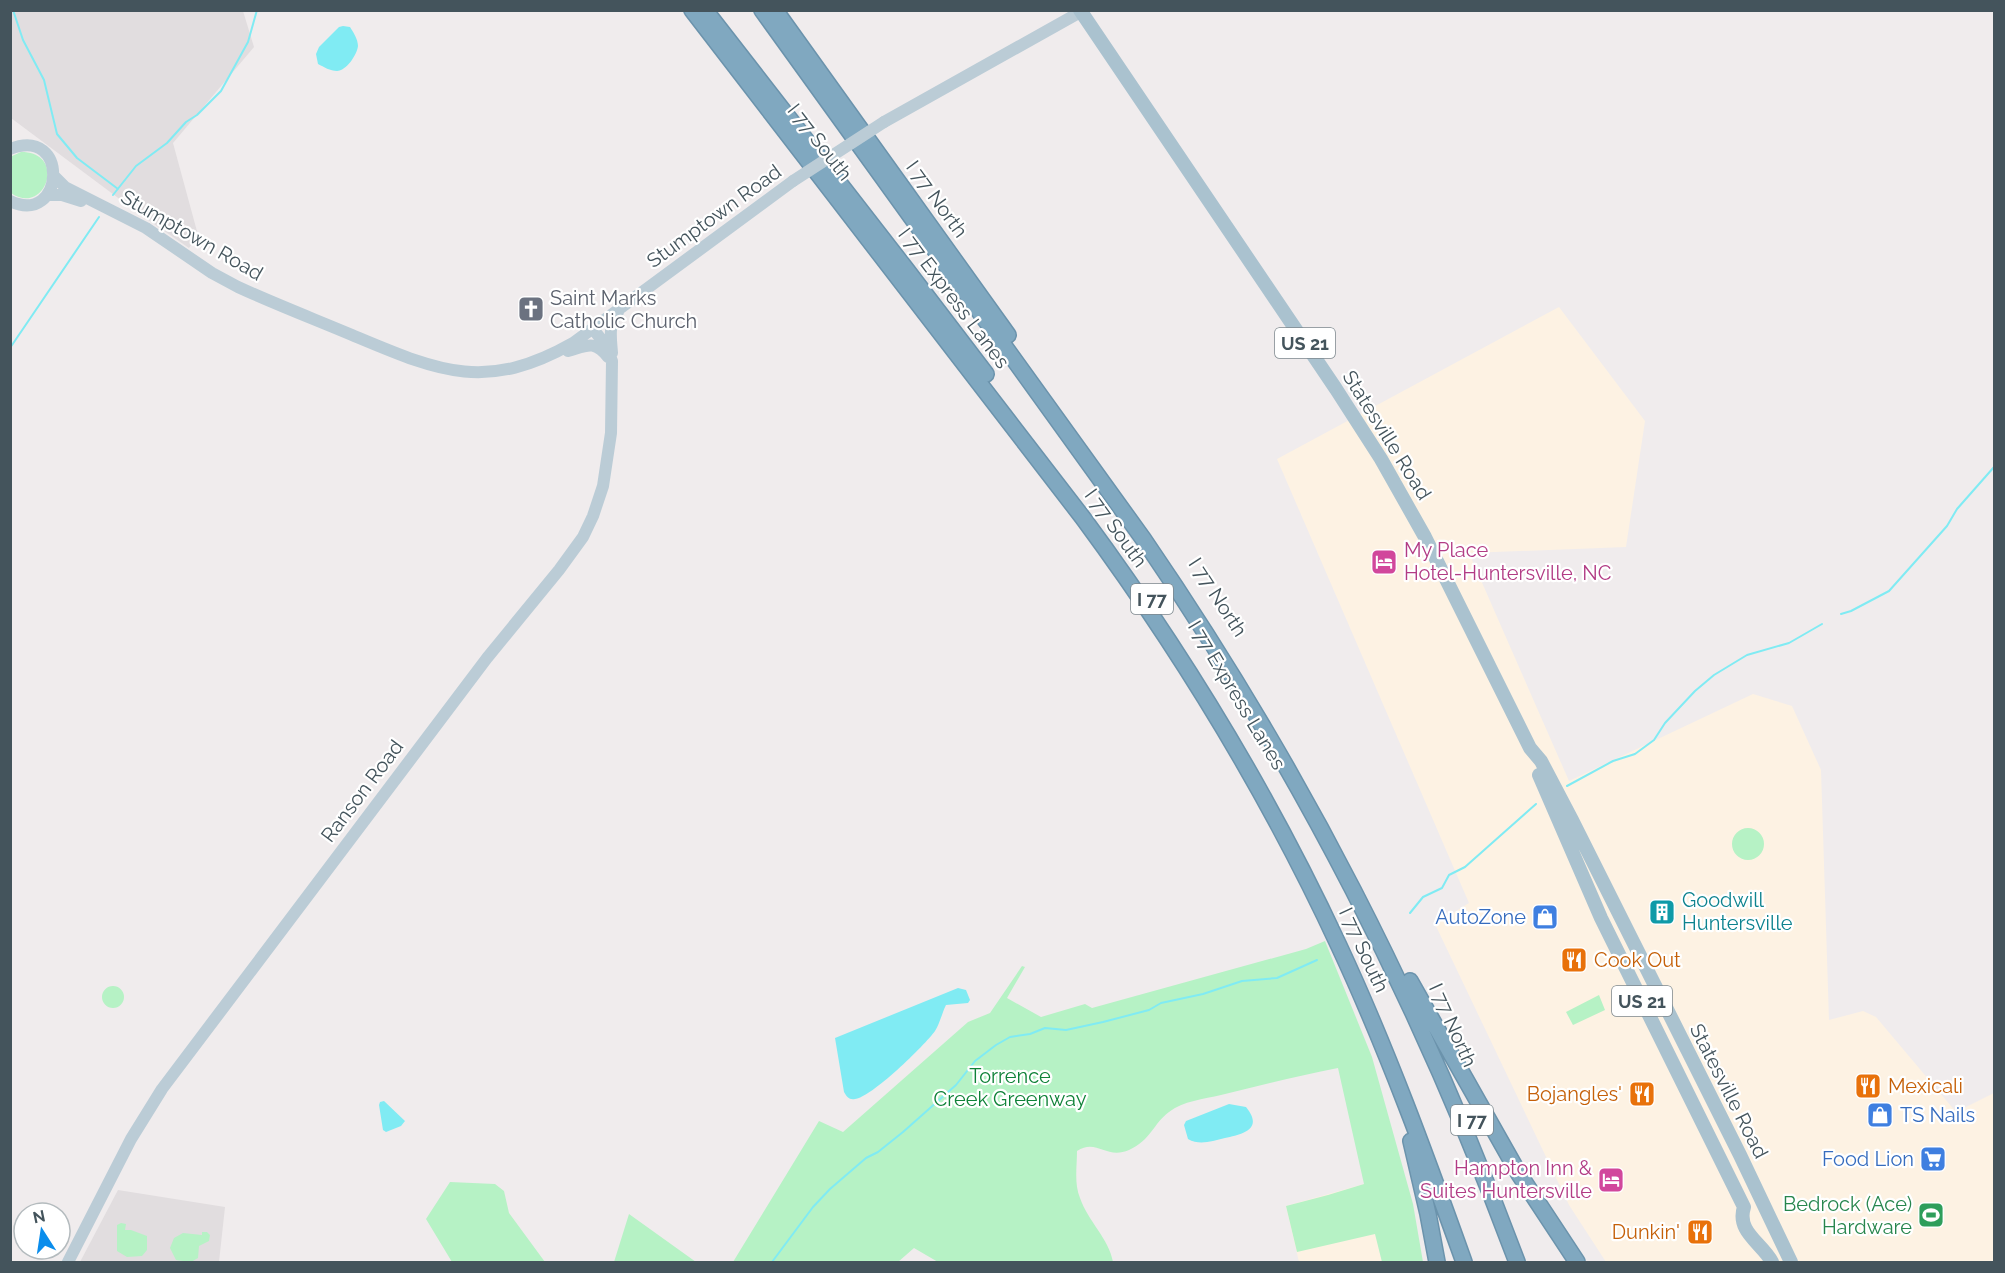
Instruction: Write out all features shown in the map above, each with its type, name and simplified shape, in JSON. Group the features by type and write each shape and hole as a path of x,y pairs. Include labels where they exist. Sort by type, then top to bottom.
{"highway":[{"name":"I 77 South","path":"692,10 1072,503 1145,605 1208,701 1270,810 1328,921 1376,1029 1464,1263"},
{"name":"I 77 Express Lanes","path":"705,10 906,268 1091,513 1158,608 1210,688 1278,805 1348,943 1423,1122 1474,1263"},
{"name":"I 77 Express Lanes","path":"762,10 923,237 1120,507 1196,617 1251,704 1332,848 1402,985 1464,1126 1517,1263"},
{"name":"I 77 North","path":"776,10 1128,501 1209,621 1264,708 1364,889 1410,981 1473,1123 1527,1263"},
{"path":"1410,981 1519,1174 1577,1263"},
{"path":"1376,1029 1414,1153 1437,1263"}],"main road":[{"name":"Statesville Road","path":"1082,11 1323,370 1381,459 1425,537 1530,748 1534,765 1601,918 1744,1206 1742,1217 1747,1232 1772,1263"},
{"name":"Statesville Road","path":"1530,748 1541,761 1572,820 1791,1263"},
{"path":"1717,1151 1729,1155 1743,1181 1753,1183"},
{"path":"1744,1206 1751,1202 1755,1203 1762,1217 1773,1225"}],"street":[{"name":"Stumptown Road","path":"55,177 65,187 146,228 226,281 421,363 457,372 492,373 516,368 556,352 593,329 792,181 884,122 1082,11"},
{"path":"11,202 27,205 35,203 47,195 54,184 55,177 54,168 44,152 27,145 13,146"},
{"name":"Stumptown Road","path":"47,195 62,195 97,204"},
{"path":"613,366 611,325 623,307"},
{"name":"Ranson Road","path":"68,1263 131,1139 162,1089 481,667 583,537 601,496 608,465 611,433 613,366 608,350 593,329"},
{"path":"556,352 595,345 607,355 613,366"}],"shaded area":[{"path":"10,11 243,11 254,47 173,143 198,235 189,248 11,118"},
{"path":"1559,307 1645,421 1626,547 1469,553 1569,781 1753,694 1792,706 1821,770 1829,1020 1863,1011 1876,1017 1956,1112 1994,1093 1994,1262 1606,1262 1569,1205 1435,924 1469,903 1277,459"},
{"path":"1364,1184 1382,1262 1299,1262 1286,1206"},
{"path":"118,1190 225,1207 219,1262 80,1262"}],"green space":[{"path":"21,152 35,155 44,162 47,171 46,181 41,191 34,197 23,198 11,193 10,157"},
{"path":"1748,828 1759,833 1764,844 1759,855 1748,860 1737,855 1732,844 1737,833"},
{"name":"Torrence Creek Greenway","path":"1325,941 1372,1057 1413,1204 1423,1262 1382,1262 1375,1234 1297,1252 1286,1206 1364,1184 1338,1068 1181,1105 1164,1117 1142,1142 1129,1150 1114,1153 1090,1147 1077,1151 1078,1192 1113,1262 938,1262 914,1248 898,1262 733,1262 819,1121 843,1132 968,1022 990,1013 1022,966 1025,967 1007,998 1041,1017 1085,1004 1092,1008 1306,949"},
{"path":"113,986 121,989 124,997 121,1005 113,1008 105,1005 102,997 105,989"},
{"path":"1599,995 1605,1010 1573,1025 1566,1012"},
{"path":"450,1182 495,1184 504,1191 509,1213 545,1262 452,1262 426,1219"},
{"path":"629,1214 696,1262 614,1262"},
{"path":"126,1224 125,1230 147,1236 147,1250 142,1256 127,1257 117,1251 117,1225"},
{"path":"202,1232 210,1235 209,1241 199,1246 198,1258 191,1262 176,1260 170,1248 174,1238 183,1233 202,1235"}],"water":[{"path":"339,27 350,27 357,41 358,46 353,58 344,68 337,71 318,64 316,54 319,47"},
{"path":"958,988 966,990 970,1000 968,1003 946,1005 935,1031 897,1070 863,1096 853,1099 847,1097 844,1092 835,1038"},
{"path":"384,1101 405,1121 401,1126 386,1132 383,1130 379,1105"},
{"path":"1229,1104 1246,1107 1253,1121 1249,1129 1238,1135 1206,1142 1188,1139 1184,1125 1186,1121"}],"waterway":[{"path":"13,10 23,40 44,80 57,134 77,158 118,189"},
{"path":"113,195 136,166 167,143 186,122 197,115 221,91 248,42 257,10"},
{"path":"10,348 99,217"},
{"path":"1841,614 1889,591 1947,526 1957,509 1994,467"},
{"path":"1567,786 1613,761 1635,754 1654,740 1665,723 1695,691 1714,675 1747,655 1789,643 1822,624"},
{"path":"1410,913 1423,897 1442,888 1449,875 1465,867 1536,804"},
{"path":"772,1262 813,1207 830,1189 866,1158 878,1152 903,1132 956,1085 975,1061 1010,1037 1030,1034 1045,1028 1066,1030 1103,1022 1149,1010 1161,1003 1203,994 1242,981 1277,978 1317,960"}],"place":[{"name":"Saint Marks Catholic Church","path":"531,309"},
{"name":"My Place Hotel-Huntersville, NC","path":"1384,562"},
{"name":"Goodwill Huntersville","path":"1662,912"},
{"name":"AutoZone","path":"1545,917"},
{"name":"Cook Out","path":"1574,960"},
{"name":"Mexicali","path":"1868,1086"},
{"name":"Bojangles'","path":"1642,1094"},
{"name":"TS Nails","path":"1880,1115"},
{"name":"Food Lion","path":"1933,1159"},
{"name":"Hampton Inn & Suites Huntersville","path":"1611,1180"},
{"name":"Bedrock (Ace) Hardware","path":"1931,1215"},
{"name":"Dunkin'","path":"1700,1232"}]}
